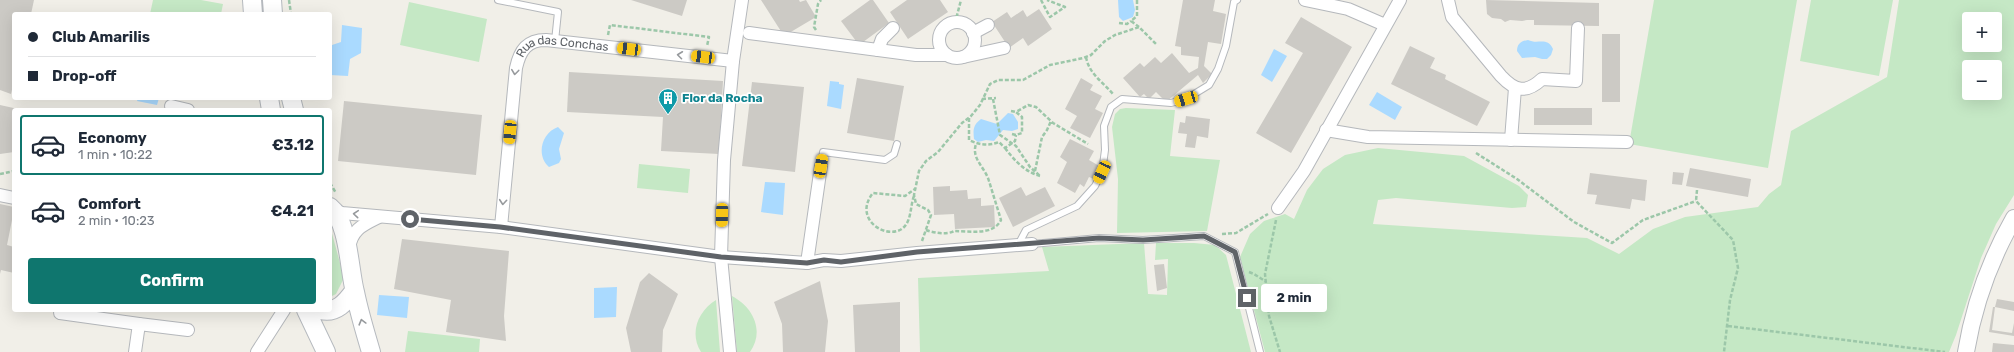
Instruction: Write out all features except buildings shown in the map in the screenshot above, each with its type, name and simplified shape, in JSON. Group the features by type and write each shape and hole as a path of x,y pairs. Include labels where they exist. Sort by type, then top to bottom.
{"main road":[{"path":"252,0 254,12"},
{"path":"272,0 274,12"},
{"path":"332,209 343,229 354,291 371,352"},
{"path":"332,310 345,304 354,291"},
{"path":"307,312 326,352"}],"street":[{"path":"730,352 721,257 724,160 733,61 742,0"},
{"path":"1305,0 1348,9 1385,25"},
{"path":"1278,208 1304,171 1400,0"},
{"path":"1448,0 1452,17 1508,84 1515,88 1527,89 1535,86 1542,79 1576,80 1578,28"},
{"path":"947,55 941,49 939,37 945,27 955,22 966,25 973,33 974,44 972,50 962,57"},
{"path":"973,33 988,25"},
{"path":"878,50 882,38 893,28"},
{"path":"749,33 878,50 933,56 947,55 956,58 1004,48"},
{"name":"Rua das Conchas","path":"500,227 516,68 518,58 523,48 530,43 538,40 555,40 733,61"},
{"path":"1511,140 1515,88"},
{"path":"171,106 180,108"},
{"path":"1326,130 1368,137 1627,142"},
{"path":"807,263 821,166"},
{"path":"0,195 12,198"},
{"path":"332,209 342,213 500,227 721,257 807,263 824,260 841,262 917,252 1032,244"},
{"path":"348,254 351,239 360,227 379,217"},
{"path":"1966,352 1976,305 1987,272 2014,218"},
{"path":"60,312 192,331"},
{"path":"257,352 283,312"},
{"path":"135,352 139,324"}],"lane":[{"path":"498,0 558,12 555,40"},
{"path":"1018,245 1026,230 1051,220 1077,206 1095,186 1102,172 1105,150 1104,126 1111,107 1122,99 1171,104 1186,99 1209,84 1218,69 1226,46 1234,2 1237,0"},
{"path":"821,166 823,152 885,160 894,154 897,144"},
{"path":"1032,244 1099,238 1143,240 1204,236 1235,252 1260,352"}],"path":[{"path":"289,0 291,12"},
{"path":"821,0 818,4 814,27 821,38 829,44"},
{"path":"955,22 961,0"},
{"path":"1041,0 1050,17 1065,7 1046,0"},
{"path":"1119,22 1127,24 1137,16 1137,0"},
{"path":"1131,21 1156,45"},
{"path":"600,35 608,36 610,25 709,37 707,46 714,47"},
{"path":"915,190 905,196 873,193 867,201 866,213 869,220 880,229 894,232 904,227 910,216 911,203 914,196 919,171 926,161 938,152 969,118 990,84 998,80 1022,80 1050,65 1086,57 1105,41 1115,35 1139,28"},
{"path":"1086,57 1088,65 1097,78 1112,93 1118,102"},
{"path":"969,118 970,140 976,144 993,145 999,142 1020,166 1033,174 1040,176 1016,146 1000,134 997,124 995,98 982,99"},
{"path":"1016,112 1028,104 1036,107 1051,122 1088,144"},
{"path":"1005,148 1012,144 1016,135 1022,132 1023,126 1022,118 1016,112 1011,111"},
{"path":"1035,171 1042,137 1051,122"},
{"path":"1012,134 1016,135"},
{"path":"1453,138 1517,179 1574,222 1612,243 1643,220 1696,201"},
{"path":"926,230 932,232 950,233 954,231 990,231 998,227 1001,220 989,179 976,159 974,150 976,144"},
{"path":"0,174 12,171"},
{"path":"1697,190 1696,201 1733,240 1738,268 1730,300 1724,352"},
{"path":"914,196 916,204 928,210 931,215 917,252"},
{"path":"1204,236 1236,233 1278,208"},
{"path":"1278,208 1265,274 1269,316 1280,352"},
{"path":"1240,270 1254,274 1266,281"},
{"path":"1728,326 1945,352"}],"green space":[{"path":"153,0 201,0 223,4 221,12 150,12"},
{"path":"1654,0 1797,0 1768,168 1629,144"},
{"path":"1811,0 1893,0 1879,76 1800,61"},
{"path":"1899,0 2014,0 2014,195 1996,224 1981,258 1949,352 1265,352 1240,257 1250,234 1264,221 1285,214 1294,219 1307,190 1323,169 1345,155 1378,148 1464,156 1519,186 1528,195 1526,207 1512,208 1396,198 1378,200 1373,224 1587,238 1619,254 1653,229 1685,217 1758,207 1769,194 1781,185 1791,131 1887,77"},
{"path":"409,2 487,19 479,62 400,45"},
{"path":"1120,109 1175,110 1170,156 1220,160 1207,231 1117,233 1118,179 1112,127 1115,114"},
{"path":"639,164 690,169 688,193 637,188"},
{"path":"332,233 344,278 336,294 332,296"},
{"path":"1144,243 1148,294 1167,295 1168,259 1155,260 1156,243 1194,243 1215,245 1226,255 1251,352 920,352 918,278 1049,271 1042,247"},
{"path":"732,296 746,306 754,320 756,336 750,352 737,352"},
{"path":"716,300 720,352 701,352 697,345 697,323 704,310"},
{"path":"408,331 480,339 479,352 405,352"}],"water":[{"path":"1118,0 1133,0 1135,10 1133,17 1123,21 1119,17"},
{"path":"342,25 362,28 361,53 350,59 348,76 332,75 332,45 341,42"},
{"path":"1528,40 1548,43 1553,49 1551,55 1547,59 1535,57 1522,58 1517,51 1518,46 1521,42"},
{"path":"1274,49 1287,56 1272,82 1261,75"},
{"path":"830,81 839,82 839,84 844,85 841,109 827,106"},
{"path":"1377,92 1402,107 1395,120 1369,105"},
{"path":"137,100 158,100 157,105"},
{"path":"1008,113 1013,114 1018,122 1018,129 1012,131 1003,130 994,141 986,140 978,142 974,139 974,128 976,123 981,119 997,124"},
{"path":"558,127 564,133 559,149 561,159 559,163 549,167 543,157 542,145 548,134"},
{"path":"765,182 785,183 783,215 761,212"},
{"path":"617,287 616,317 594,318 594,288"},
{"path":"379,295 409,297 407,318 377,315"}],"place":[{"name":"Flor da Rocha","path":"668,115"}],"route":[{"path":"410,219 500,227 721,257 807,263 824,260 841,262 917,252 1099,238 1143,240 1204,236 1235,252 1247,298"}]}
